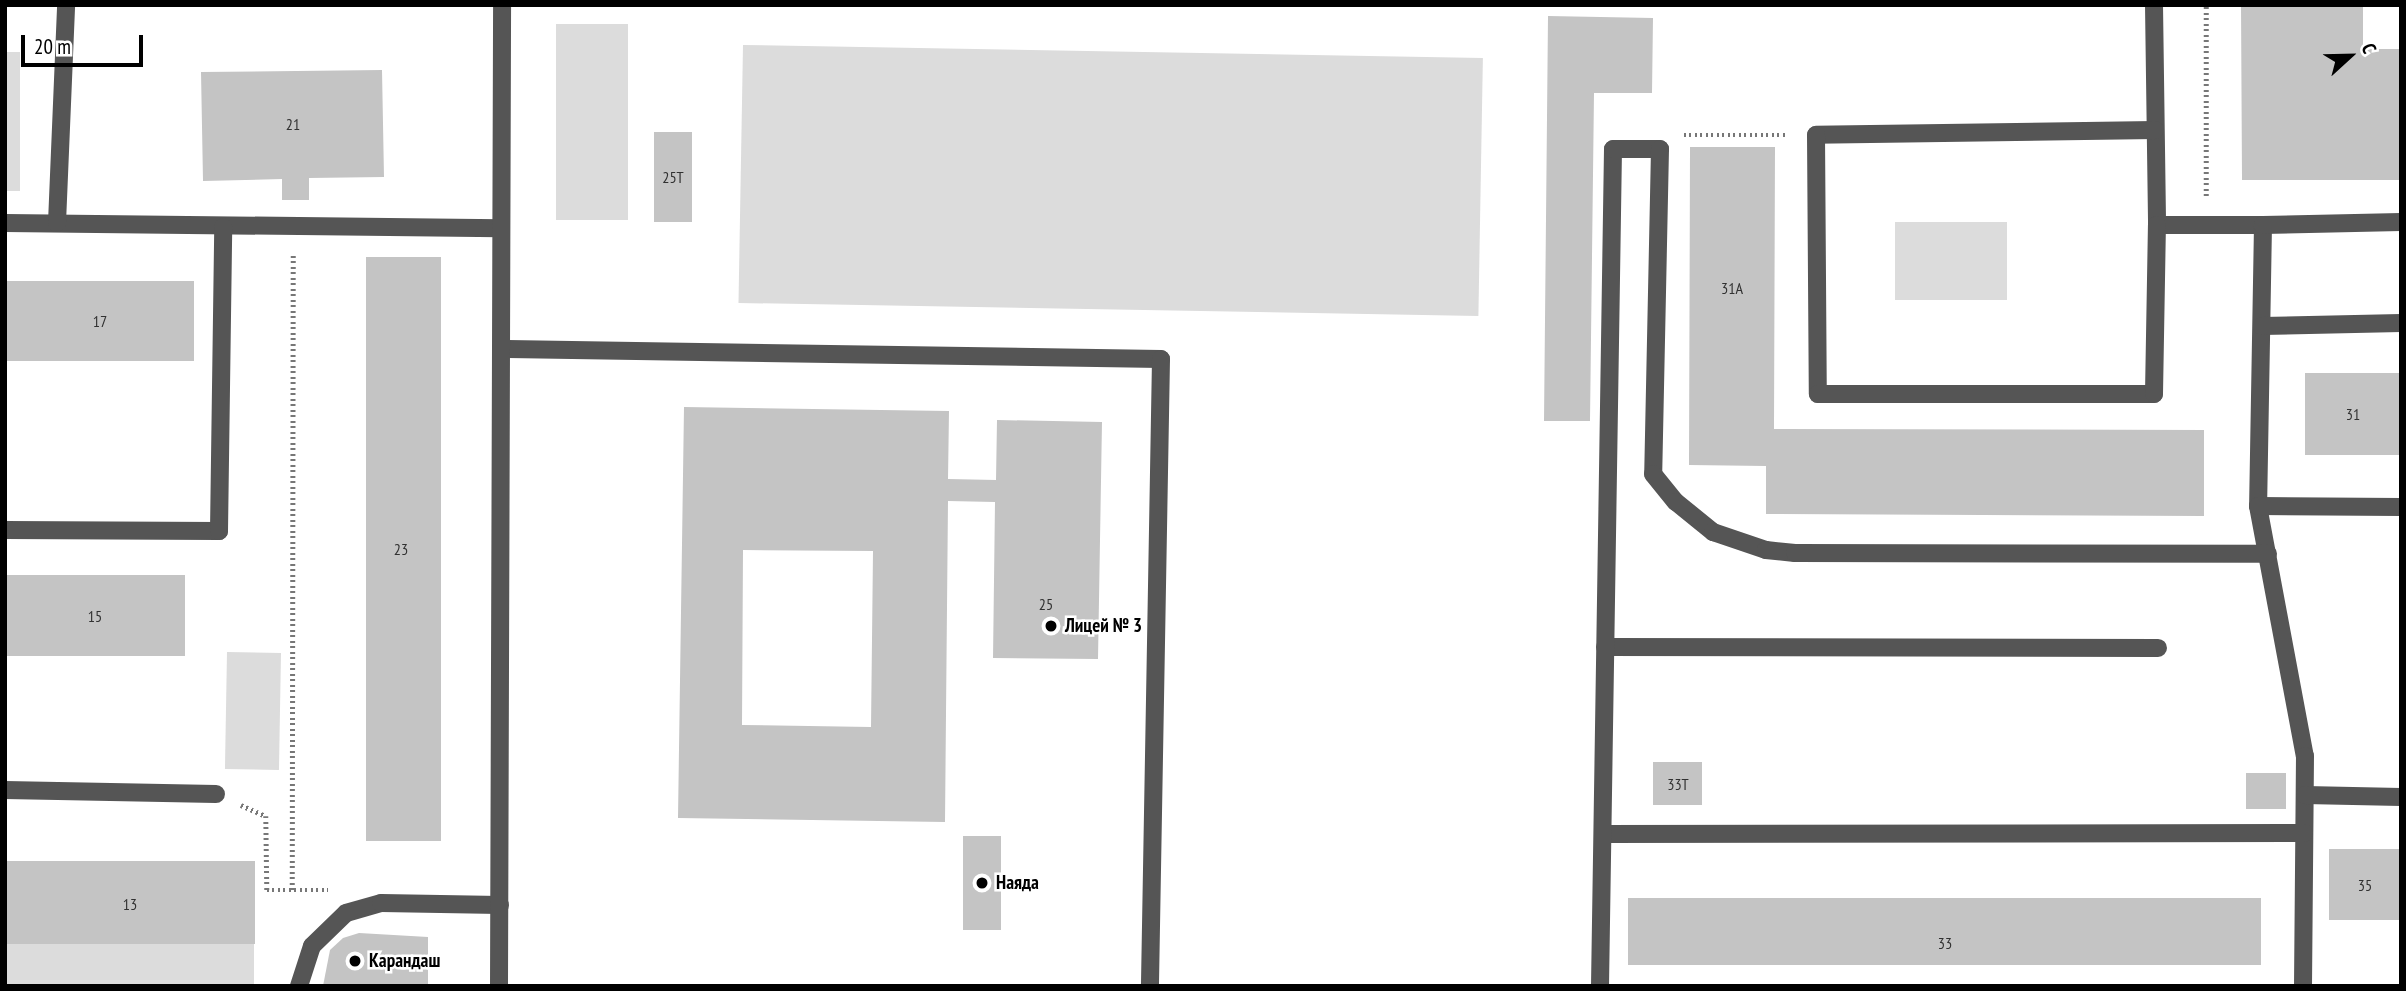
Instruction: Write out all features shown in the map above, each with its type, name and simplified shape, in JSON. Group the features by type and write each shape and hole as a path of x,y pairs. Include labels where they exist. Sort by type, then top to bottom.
{"street":[{"path":"57,223 66,5"},
{"path":"499,986 502,5"},
{"path":"2154,5 2157,225 2154,394 1818,394 1816,135 2155,130"},
{"path":"1600,986 1613,149 1660,149 1653,474 1676,502 1713,532 1766,550 1795,553 2268,554"},
{"path":"2157,225 2401,222"},
{"path":"5,223 501,228"},
{"path":"2263,225 2258,506 2305,756 2302,986"},
{"path":"5,530 219,531 223,227"},
{"path":"2262,326 2401,323"},
{"path":"501,349 1161,359 1150,986"},
{"path":"2258,506 2401,507"},
{"path":"1605,647 2158,648"},
{"path":"5,790 216,794"},
{"path":"2305,795 2401,797"},
{"path":"1603,834 2304,833"},
{"path":"299,986 312,946 346,913 381,903 500,905"}],"path":[{"path":"2206,5 2206,225"},
{"path":"1660,149 1686,133 1816,135"},
{"path":"292,890 293,227"},
{"path":"216,794 266,816 267,890 332,890"}],"shaded area":[{"path":"556,24 628,24 628,220 556,220"},
{"path":"743,45 1483,58 1478,316 738,303"},
{"path":"5,52 20,52 20,191 5,191"},
{"path":"1895,222 2007,222 2007,300 1895,300"},
{"path":"227,652 281,653 279,770 225,769"},
{"path":"5,944 254,944 254,986 5,986"}],"building":[{"path":"2241,5 2363,5 2363,49 2401,49 2400,180 2242,180"},
{"path":"1548,16 1653,18 1652,93 1594,93 1590,421 1544,421"},
{"path":"382,70 384,177 309,178 309,200 282,200 282,179 203,181 201,72"},
{"path":"654,132 692,132 692,222 654,222"},
{"path":"1690,147 1775,147 1774,429 2204,430 2204,516 1766,514 1766,466 1689,465"},
{"path":"366,257 441,257 441,841 366,841"},
{"path":"5,281 194,281 194,361 5,361"},
{"path":"2305,373 2401,373 2401,455 2305,455"},
{"path":"684,407 949,411 948,479 996,480 997,420 1102,422 1098,659 993,658 995,502 948,501 945,822 678,818","holes":["743,550 873,551 871,727 742,725"]},
{"path":"5,575 185,575 185,656 5,656"},
{"path":"1653,762 1702,762 1702,805 1653,805"},
{"path":"2246,773 2286,773 2286,809 2246,809"},
{"name":"Наяда","path":"963,836 1001,836 1001,930 963,930"},
{"path":"2329,849 2401,849 2401,920 2329,920"},
{"path":"5,861 255,861 255,944 5,944"},
{"path":"1628,898 2261,898 2261,965 1628,965"},
{"path":"359,933 428,937 428,986 323,986 330,950 343,938"}],"place":[{"name":"Лицей № 3","path":"1051,626"},
{"name":"Наяда","path":"982,883"},
{"name":"Карандаш","path":"355,961"}]}
